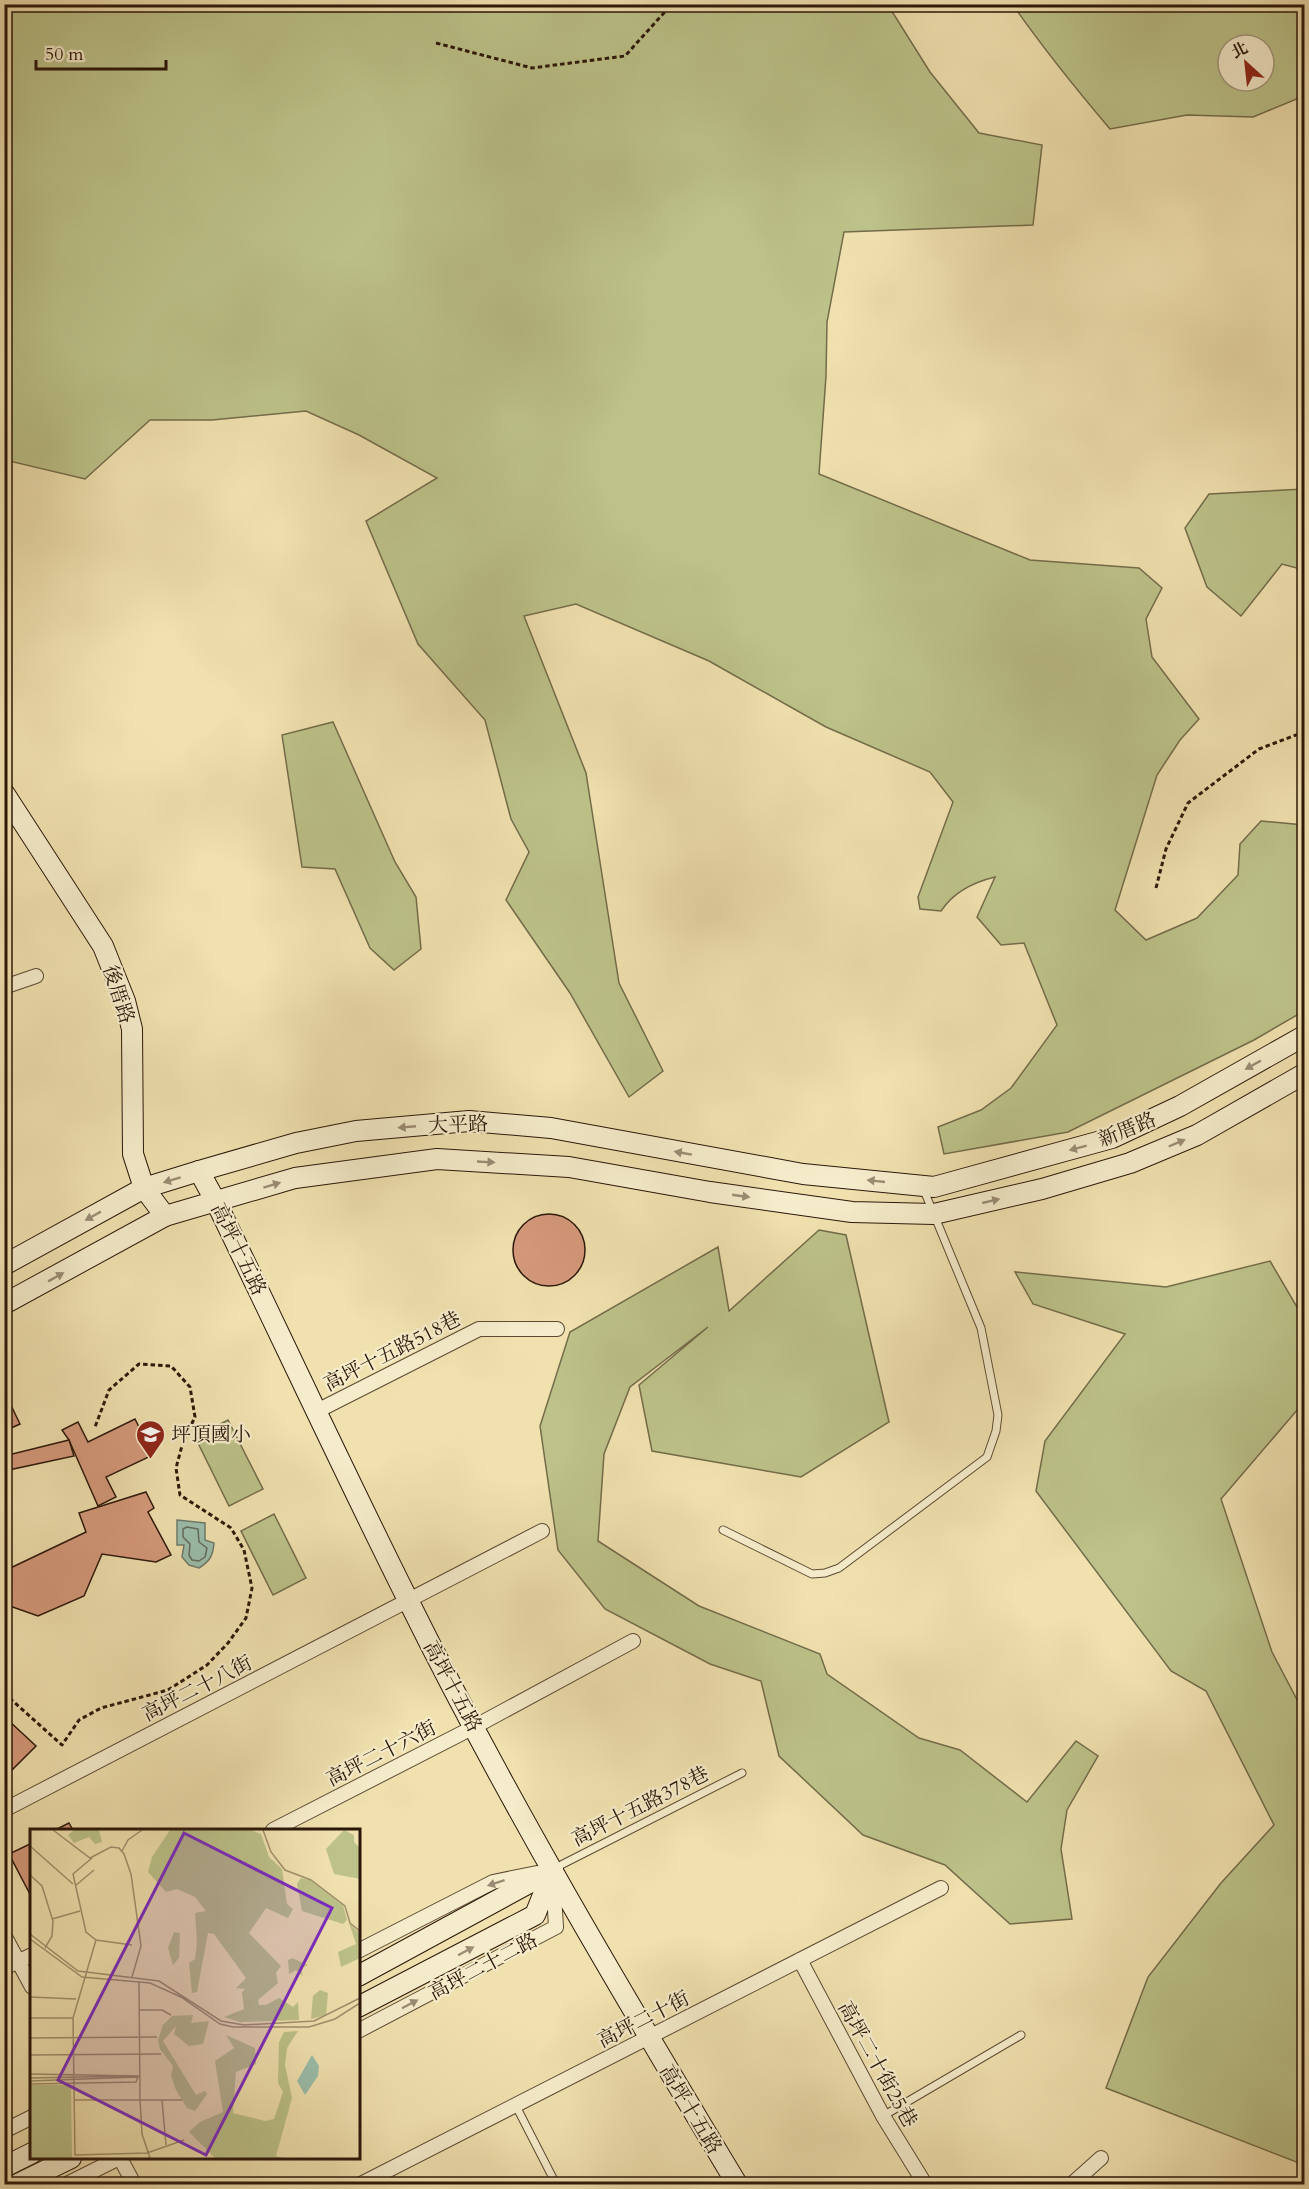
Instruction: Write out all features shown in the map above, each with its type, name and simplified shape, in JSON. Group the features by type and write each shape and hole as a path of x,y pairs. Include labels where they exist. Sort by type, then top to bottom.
{"street":[{"name":"後厝路","path":"4,793 103,946 125,1001 132,1029 133,1154 144,1188 165,1216"},
{"path":"4,987 36,976"},
{"name":"新厝路","path":"928,1186 1113,1138 1180,1106 1305,1036"},
{"name":"新厝路","path":"934,1214 1042,1189 1130,1163 1197,1135 1305,1074"},
{"name":"大平路","path":"4,1265 144,1188 296,1143 356,1131 469,1121 551,1128 803,1174 928,1186"},
{"name":"大平路","path":"4,1304 165,1216 295,1178 437,1159 569,1167 710,1192 852,1212 934,1214"},
{"name":"高坪十五路","path":"199,1171 408,1601 474,1727 649,2038 736,2184"},
{"name":"高坪十五路518巷","path":"317,1411 479,1329 557,1329"},
{"name":"高坪二十八街","path":"4,1810 542,1531"},
{"name":"高坪二十六街","path":"275,1829 474,1727 633,1641"},
{"path":"360,1950 493,1882 553,1870"},
{"path":"360,1975 553,1870"},
{"name":"高坪二十二路","path":"360,2006 535,1915 553,1870"},
{"name":"高坪二十二路","path":"360,2030 556,1927 553,1870"},
{"name":"高坪二十街","path":"361,2184 942,1888"},
{"path":"4,1935 30,1983"},
{"path":"4,1968 30,1956"},
{"name":"高坪二十街25巷","path":"800,1960 883,2116 925,2184"},
{"path":"4,2131 30,2118"},
{"path":"4,2167 30,2154"},
{"path":"1072,2184 1101,2158"},
{"path":"18,2184 67,2159"},
{"path":"67,2184 115,2159"},
{"path":"120,2159 134,2184"}],"lane":[{"path":"723,1530 812,1574 825,1573 839,1568 987,1457 996,1431 998,1415 981,1328 934,1214 928,1186"},
{"name":"高坪十五路378巷","path":"553,1870 742,1773"},
{"path":"883,2116 1021,2035"},
{"path":"516,2106 556,2184"}],"path":[{"path":"436,43 532,68 625,56 672,4"},
{"path":"1156,888 1166,849 1188,803 1259,749 1305,732"},
{"path":"4,1693 62,1745 78,1720 101,1708 168,1690 207,1665 228,1643 246,1618 252,1588 244,1550 231,1528 180,1495 176,1468 183,1442 195,1417 190,1387 171,1366 139,1364 109,1390 95,1427"}],"green space":[{"path":"4,5 888,5 930,72 979,133 1042,145 1033,225 844,232 827,322 826,376 819,474 1030,560 1139,568 1162,588 1146,619 1152,657 1199,719 1180,740 1157,775 1115,910 1146,940 1197,918 1238,875 1240,844 1261,821 1304,825 1304,1011 1254,1040 1068,1132 944,1154 938,1127 981,1110 1011,1088 1057,1025 1024,943 1001,945 977,917 995,877 965,889 941,911 920,909 918,897 953,802 930,772 826,727 709,661 576,604 524,616 586,773 619,983 663,1071 629,1097 570,993 506,900 529,852 511,819 485,720 418,644 366,521 437,478 359,435 306,411 212,420 150,420 85,479 5,460"},
{"path":"1013,5 1304,5 1304,96 1253,117 1187,115 1110,129"},
{"path":"1304,489 1304,570 1282,564 1241,616 1207,587 1185,528 1209,494"},
{"path":"333,722 395,862 416,897 421,949 394,970 370,948 335,869 302,867 282,735"},
{"path":"819,1230 846,1235 889,1422 801,1477 652,1451 639,1385 708,1327 630,1387 604,1454 598,1541 699,1606 820,1654 827,1674 919,1738 960,1750 1027,1802 1076,1741 1098,1756 1067,1810 1061,1849 1072,1919 1010,1924 945,1865 863,1835 779,1756 761,1681 710,1664 605,1609 558,1550 540,1426 570,1332 718,1247 729,1311"},
{"path":"1270,1261 1304,1319 1304,1402 1221,1499 1272,1652 1304,1713 1304,2165 1106,2088 1148,1977 1221,1883 1274,1825 1206,1691 1171,1671 1036,1491 1045,1441 1125,1334 1033,1304 1015,1272 1166,1287"},
{"path":"228,1420 263,1489 229,1506 195,1437"},
{"path":"274,1514 306,1578 273,1595 241,1531"}],"water":[{"path":"177,1520 205,1523 205,1540 214,1543 214,1548 210,1558 199,1568 189,1565 182,1557 184,1545 177,1545"}],"building":[{"path":"549,1214 563,1217 575,1224 582,1236 585,1250 582,1264 575,1276 563,1283 549,1286 535,1283 523,1276 516,1264 513,1250 516,1236 523,1224 535,1217"},
{"path":"7,1397 20,1424 4,1431 4,1399"},
{"path":"135,1419 153,1455 106,1477 116,1497 98,1506 69,1440 62,1430 78,1422 88,1442"},
{"path":"69,1440 74,1456 4,1471 4,1456"},
{"path":"146,1492 154,1508 148,1512 171,1555 156,1562 102,1554 84,1596 38,1616 4,1604 4,1571 86,1532 79,1513"},
{"path":"8,1720 36,1746 4,1778 4,1723"},
{"path":"69,1823 72,1829 57,1829"},
{"path":"30,1844 30,1894 9,1854"}],"place":[{"name":"坪頂國小","path":"150,1460"}]}
